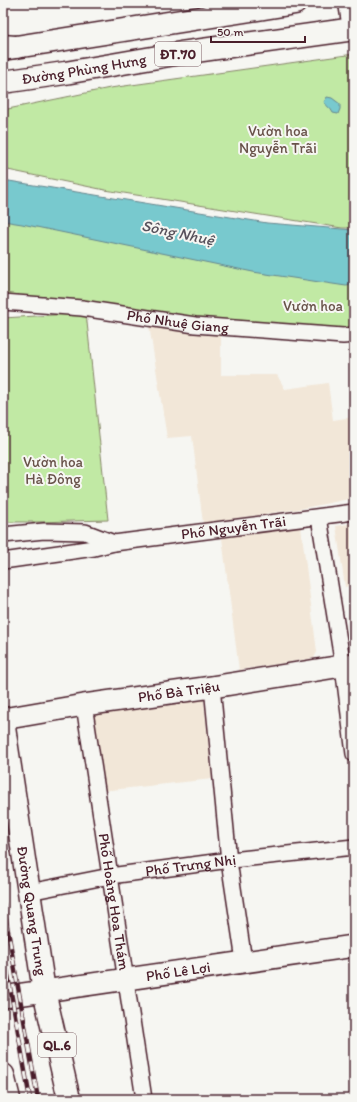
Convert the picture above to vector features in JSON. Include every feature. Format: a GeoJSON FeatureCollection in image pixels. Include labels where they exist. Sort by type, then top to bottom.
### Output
{"type":"FeatureCollection","features":[{"type":"Feature","properties":{"kind":"main road","name":"ĐT.70"},"geometry":{"type":"LineString","coordinates":[[7,47],[296,3]]}},
{"type":"Feature","properties":{"kind":"main road"},"geometry":{"type":"LineString","coordinates":[[350,3],[354,29]]}},
{"type":"Feature","properties":{"kind":"main road","name":"Đường Phùng Hưng"},"geometry":{"type":"LineString","coordinates":[[3,82],[181,53],[354,29]]}},
{"type":"Feature","properties":{"kind":"main road","name":"Đường Quang Trung"},"geometry":{"type":"LineString","coordinates":[[3,720],[44,991],[69,1099]]}},
{"type":"Feature","properties":{"kind":"main road"},"geometry":{"type":"LineString","coordinates":[[3,1075],[8,1099]]}},
{"type":"Feature","properties":{"kind":"street","name":"Phố Nhuệ Giang"},"geometry":{"type":"LineString","coordinates":[[3,302],[82,308],[195,325],[343,336],[354,335]]}},
{"type":"Feature","properties":{"kind":"street","name":"Phố Nguyễn Trãi"},"geometry":{"type":"LineString","coordinates":[[3,561],[94,548],[114,543],[354,512]]}},
{"type":"Feature","properties":{"kind":"street"},"geometry":{"type":"LineString","coordinates":[[319,517],[348,665],[354,754]]}},
{"type":"Feature","properties":{"kind":"street","name":"Phố Nguyễn Trãi"},"geometry":{"type":"LineString","coordinates":[[3,535],[44,531],[86,532],[114,543]]}},
{"type":"Feature","properties":{"kind":"street","name":"Phố Bà Triệu"},"geometry":{"type":"LineString","coordinates":[[3,720],[84,705],[212,687],[348,665]]}},
{"type":"Feature","properties":{"kind":"street"},"geometry":{"type":"LineString","coordinates":[[212,687],[229,861],[244,962]]}},
{"type":"Feature","properties":{"kind":"street","name":"Phố Hoàng Hoa Thám"},"geometry":{"type":"LineString","coordinates":[[84,705],[144,1099]]}},
{"type":"Feature","properties":{"kind":"street","name":"Phố Trưng Nhị"},"geometry":{"type":"LineString","coordinates":[[29,892],[110,876],[354,847]]}},
{"type":"Feature","properties":{"kind":"street","name":"Phố Lê Lợi"},"geometry":{"type":"LineString","coordinates":[[3,997],[354,946]]}},
{"type":"Feature","properties":{"kind":"shaded area"},"geometry":{"type":"Polygon","coordinates":[[[149,325],[221,330],[221,375],[277,375],[285,389],[328,383],[333,420],[354,417],[354,498],[299,509],[203,523],[192,436],[167,438],[149,325]]]}},
{"type":"Feature","properties":{"kind":"shaded area"},"geometry":{"type":"Polygon","coordinates":[[[354,523],[354,585],[345,587],[336,526],[354,523]]]}},
{"type":"Feature","properties":{"kind":"shaded area"},"geometry":{"type":"Polygon","coordinates":[[[301,527],[317,652],[314,658],[239,670],[222,538],[301,527]]]}},
{"type":"Feature","properties":{"kind":"shaded area"},"geometry":{"type":"Polygon","coordinates":[[[203,693],[212,779],[102,791],[91,711],[203,693]]]}},
{"type":"Feature","properties":{"kind":"green space","name":"Vườn hoa Nguyễn Trãi"},"geometry":{"type":"Polygon","coordinates":[[[354,54],[354,228],[342,228],[105,190],[3,169],[3,110],[110,88],[354,54]]]}},
{"type":"Feature","properties":{"kind":"green space","name":"Vườn hoa"},"geometry":{"type":"Polygon","coordinates":[[[3,218],[354,284],[354,333],[196,323],[3,294],[3,218]]]}},
{"type":"Feature","properties":{"kind":"green space","name":"Vườn hoa Hà Đông"},"geometry":{"type":"Polygon","coordinates":[[[86,313],[108,520],[3,522],[3,318],[86,313]]]}},
{"type":"Feature","properties":{"kind":"water"},"geometry":{"type":"Polygon","coordinates":[[[327,97],[332,98],[340,104],[338,114],[333,113],[324,102],[327,97]]]}},
{"type":"Feature","properties":{"kind":"water","name":"Sông Nhuệ"},"geometry":{"type":"Polygon","coordinates":[[[3,180],[267,223],[354,230],[354,285],[346,286],[253,272],[3,221],[3,180]]]}},
{"type":"Feature","properties":{"kind":"railway"},"geometry":{"type":"LineString","coordinates":[[3,903],[38,1099]]}},
{"type":"Feature","properties":{"kind":"railway"},"geometry":{"type":"LineString","coordinates":[[3,948],[30,1099]]}}]}
